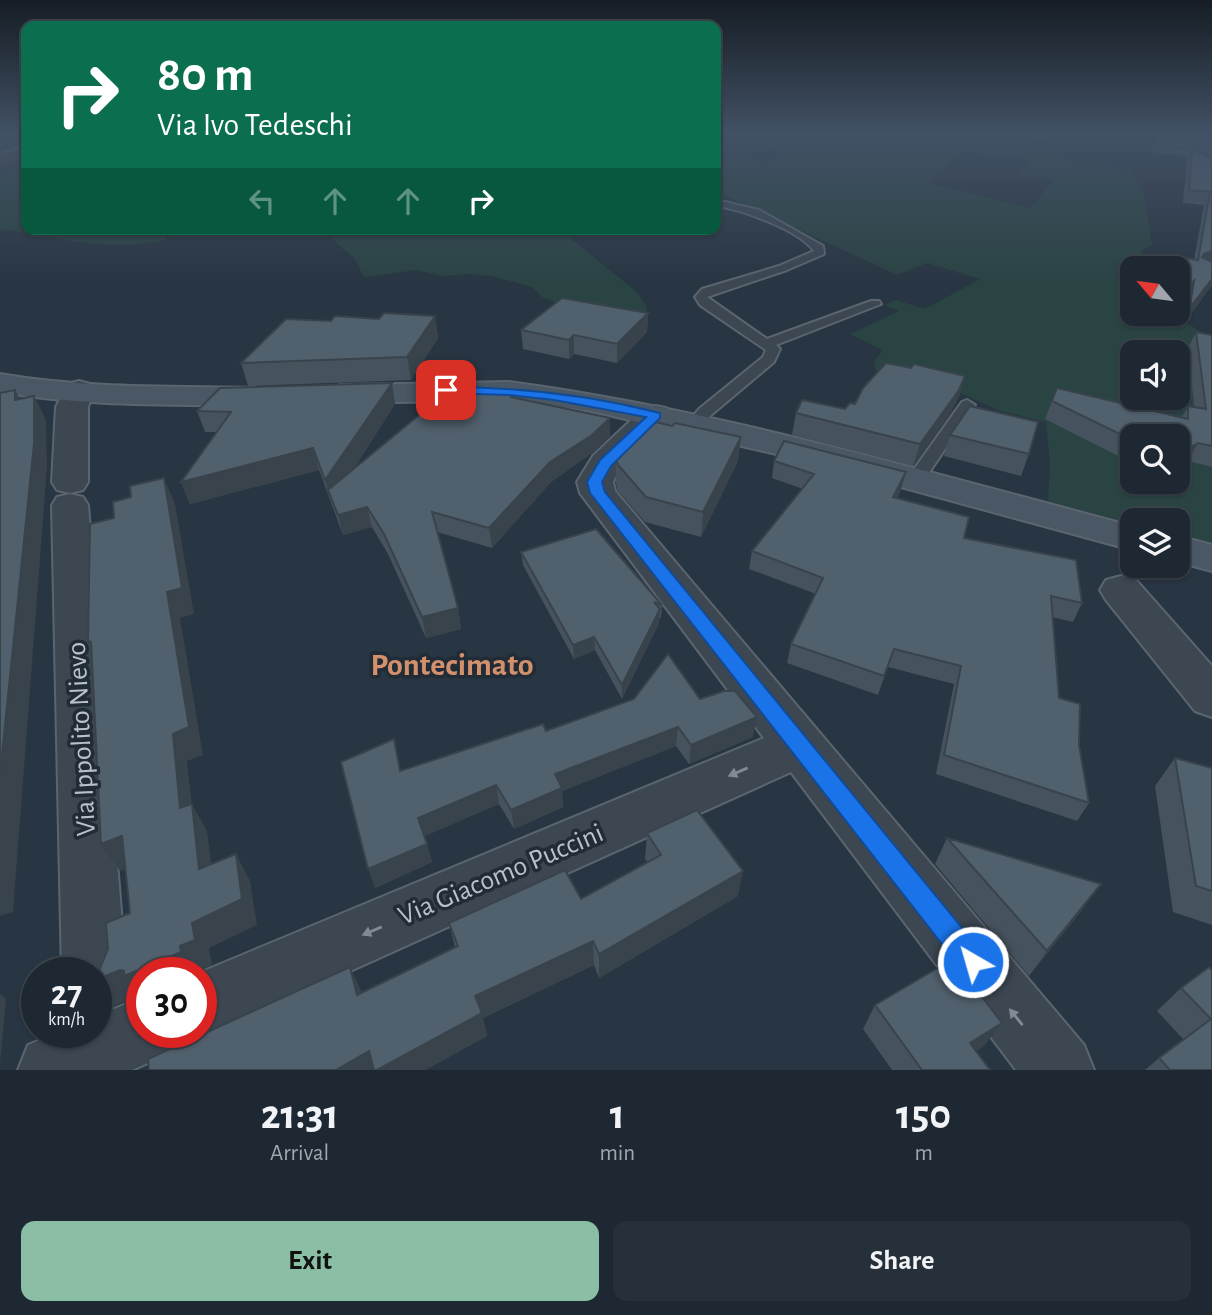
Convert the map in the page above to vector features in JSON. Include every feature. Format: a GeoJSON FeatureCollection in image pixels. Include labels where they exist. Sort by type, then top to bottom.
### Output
{"type":"FeatureCollection","features":[{"type":"Feature","properties":{"kind":"main road"},"geometry":{"type":"LineString","coordinates":[[0,383],[79,390],[250,398],[509,391],[554,396],[675,420],[916,479],[1120,535]]}},
{"type":"Feature","properties":{"kind":"main road"},"geometry":{"type":"LineString","coordinates":[[1190,552],[1212,558]]}},
{"type":"Feature","properties":{"kind":"street","name":"Via Ippolito Nievo"},"geometry":{"type":"LineString","coordinates":[[79,390],[72,408],[70,494],[93,957]]}},
{"type":"Feature","properties":{"kind":"street"},"geometry":{"type":"LineString","coordinates":[[675,420],[605,463],[595,482],[598,493],[1059,1070]]}},
{"type":"Feature","properties":{"kind":"street"},"geometry":{"type":"LineString","coordinates":[[1121,590],[1212,698]]}},
{"type":"Feature","properties":{"kind":"street","name":"Via Giacomo Puccini"},"geometry":{"type":"LineString","coordinates":[[217,998],[800,745]]}},
{"type":"Feature","properties":{"kind":"lane"},"geometry":{"type":"LineString","coordinates":[[675,420],[705,412],[769,359],[773,349],[704,302],[701,297],[706,292],[813,257],[820,252],[818,246],[737,206],[721,204]]}},
{"type":"Feature","properties":{"kind":"lane"},"geometry":{"type":"LineString","coordinates":[[766,344],[875,304]]}},
{"type":"Feature","properties":{"kind":"lane"},"geometry":{"type":"LineString","coordinates":[[916,479],[967,405]]}},
{"type":"Feature","properties":{"kind":"green space"},"geometry":{"type":"Polygon","coordinates":[[[0,184],[21,184],[21,233],[0,229],[0,184]]]}},
{"type":"Feature","properties":{"kind":"green space"},"geometry":{"type":"Polygon","coordinates":[[[721,184],[932,184],[1031,208],[1051,184],[1138,184],[1144,194],[1152,245],[1143,249],[1141,256],[1120,256],[1120,326],[1190,326],[1212,338],[1212,349],[1190,345],[1190,340],[1120,340],[1120,410],[1190,410],[1190,376],[1212,381],[1212,544],[1190,538],[1190,508],[1120,508],[1120,521],[1048,502],[1050,464],[1046,422],[1000,411],[962,394],[880,375],[874,367],[875,360],[883,350],[850,334],[899,311],[885,305],[896,300],[925,309],[980,279],[927,263],[897,275],[721,193],[721,184]]]}},
{"type":"Feature","properties":{"kind":"green space"},"geometry":{"type":"Polygon","coordinates":[[[34,235],[160,235],[168,239],[126,245],[34,235]]]}},
{"type":"Feature","properties":{"kind":"green space"},"geometry":{"type":"Polygon","coordinates":[[[338,235],[566,235],[637,292],[647,311],[638,316],[558,304],[542,297],[532,287],[491,276],[443,276],[416,270],[364,277],[354,258],[331,238],[338,235]]]}},
{"type":"Feature","properties":{"kind":"building"},"geometry":{"type":"Polygon","coordinates":[[[1189,184],[1212,184],[1212,251],[1202,257],[1212,261],[1212,279],[1190,308],[1194,281],[1190,285],[1190,259],[1198,260],[1210,192],[1189,190],[1189,184]]]}},
{"type":"Feature","properties":{"kind":"building"},"geometry":{"type":"Polygon","coordinates":[[[562,298],[648,313],[617,344],[574,335],[569,340],[521,330],[562,298]]]}},
{"type":"Feature","properties":{"kind":"building"},"geometry":{"type":"Polygon","coordinates":[[[384,313],[435,316],[407,357],[241,363],[286,319],[331,321],[335,316],[379,319],[384,313]]]}},
{"type":"Feature","properties":{"kind":"building"},"geometry":{"type":"Polygon","coordinates":[[[1196,332],[1212,335],[1212,446],[1198,443],[1190,447],[1190,424],[1120,424],[1120,434],[1052,401],[1057,388],[1120,403],[1120,410],[1150,410],[1188,419],[1190,406],[1206,409],[1196,332]]]}},
{"type":"Feature","properties":{"kind":"building"},"geometry":{"type":"Polygon","coordinates":[[[886,363],[911,368],[914,364],[965,376],[959,390],[920,444],[796,413],[802,400],[845,409],[850,403],[855,404],[863,388],[886,363]]]}},
{"type":"Feature","properties":{"kind":"building"},"geometry":{"type":"Polygon","coordinates":[[[392,383],[325,480],[313,448],[181,482],[231,412],[197,411],[220,388],[392,383]]]}},
{"type":"Feature","properties":{"kind":"building"},"geometry":{"type":"Polygon","coordinates":[[[452,388],[515,391],[511,397],[610,418],[592,435],[550,462],[489,528],[432,512],[458,608],[422,617],[384,534],[367,507],[338,515],[328,490],[452,388]]]}},
{"type":"Feature","properties":{"kind":"building"},"geometry":{"type":"Polygon","coordinates":[[[15,390],[15,400],[34,396],[34,443],[0,774],[0,393],[15,390]]]}},
{"type":"Feature","properties":{"kind":"building"},"geometry":{"type":"Polygon","coordinates":[[[970,406],[1038,422],[1029,454],[950,435],[970,406]]]}},
{"type":"Feature","properties":{"kind":"building"},"geometry":{"type":"Polygon","coordinates":[[[647,420],[741,437],[703,512],[646,497],[618,465],[616,458],[623,445],[647,420]]]}},
{"type":"Feature","properties":{"kind":"building"},"geometry":{"type":"Polygon","coordinates":[[[784,441],[906,472],[893,497],[969,517],[964,538],[1076,560],[1082,603],[1051,596],[1059,698],[1080,704],[1079,745],[1089,803],[944,755],[961,666],[894,649],[884,676],[791,644],[823,578],[752,551],[814,474],[774,461],[784,441]]]}},
{"type":"Feature","properties":{"kind":"building"},"geometry":{"type":"Polygon","coordinates":[[[164,478],[182,588],[167,592],[189,727],[173,734],[180,808],[192,804],[199,869],[236,854],[242,899],[192,923],[195,940],[180,946],[181,952],[169,957],[126,957],[124,976],[124,971],[120,970],[112,973],[112,957],[105,957],[108,949],[106,923],[130,913],[122,836],[101,844],[91,642],[88,641],[90,524],[114,518],[113,502],[131,497],[130,486],[164,478]]]}},
{"type":"Feature","properties":{"kind":"building"},"geometry":{"type":"Polygon","coordinates":[[[596,529],[662,605],[654,602],[660,609],[622,685],[594,637],[573,645],[521,552],[596,529]]]}},
{"type":"Feature","properties":{"kind":"building"},"geometry":{"type":"Polygon","coordinates":[[[668,654],[700,699],[724,691],[735,691],[757,717],[691,745],[678,727],[555,774],[562,788],[511,810],[496,785],[418,818],[427,844],[368,869],[341,762],[394,739],[400,771],[543,724],[546,731],[634,699],[668,654]]]}},
{"type":"Feature","properties":{"kind":"building"},"geometry":{"type":"Polygon","coordinates":[[[1175,758],[1212,768],[1212,891],[1196,886],[1175,758]]]}},
{"type":"Feature","properties":{"kind":"building"},"geometry":{"type":"Polygon","coordinates":[[[697,810],[743,871],[599,954],[593,941],[475,996],[482,1013],[377,1070],[374,1070],[369,1051],[336,1070],[149,1070],[148,1059],[172,1048],[217,1048],[217,1028],[350,967],[357,995],[458,946],[449,923],[565,870],[581,899],[661,855],[647,833],[697,810]]]}},
{"type":"Feature","properties":{"kind":"building"},"geometry":{"type":"Polygon","coordinates":[[[947,838],[1101,884],[1047,951],[947,838]]]}},
{"type":"Feature","properties":{"kind":"building"},"geometry":{"type":"Polygon","coordinates":[[[953,959],[1002,1023],[970,1043],[990,1070],[922,1070],[875,1005],[953,959]]]}},
{"type":"Feature","properties":{"kind":"building"},"geometry":{"type":"Polygon","coordinates":[[[1209,967],[1212,970],[1212,1070],[1170,1070],[1159,1058],[1211,1019],[1181,988],[1209,967]]]}},
{"type":"Feature","properties":{"kind":"district","name":"Pontecimato"},"geometry":{"type":"Point","coordinates":[452,665]}},
{"type":"Feature","properties":{"kind":"route"},"geometry":{"type":"LineString","coordinates":[[446,390],[509,391],[554,396],[655,415],[605,463],[595,482],[598,493],[973,962]]}}]}
